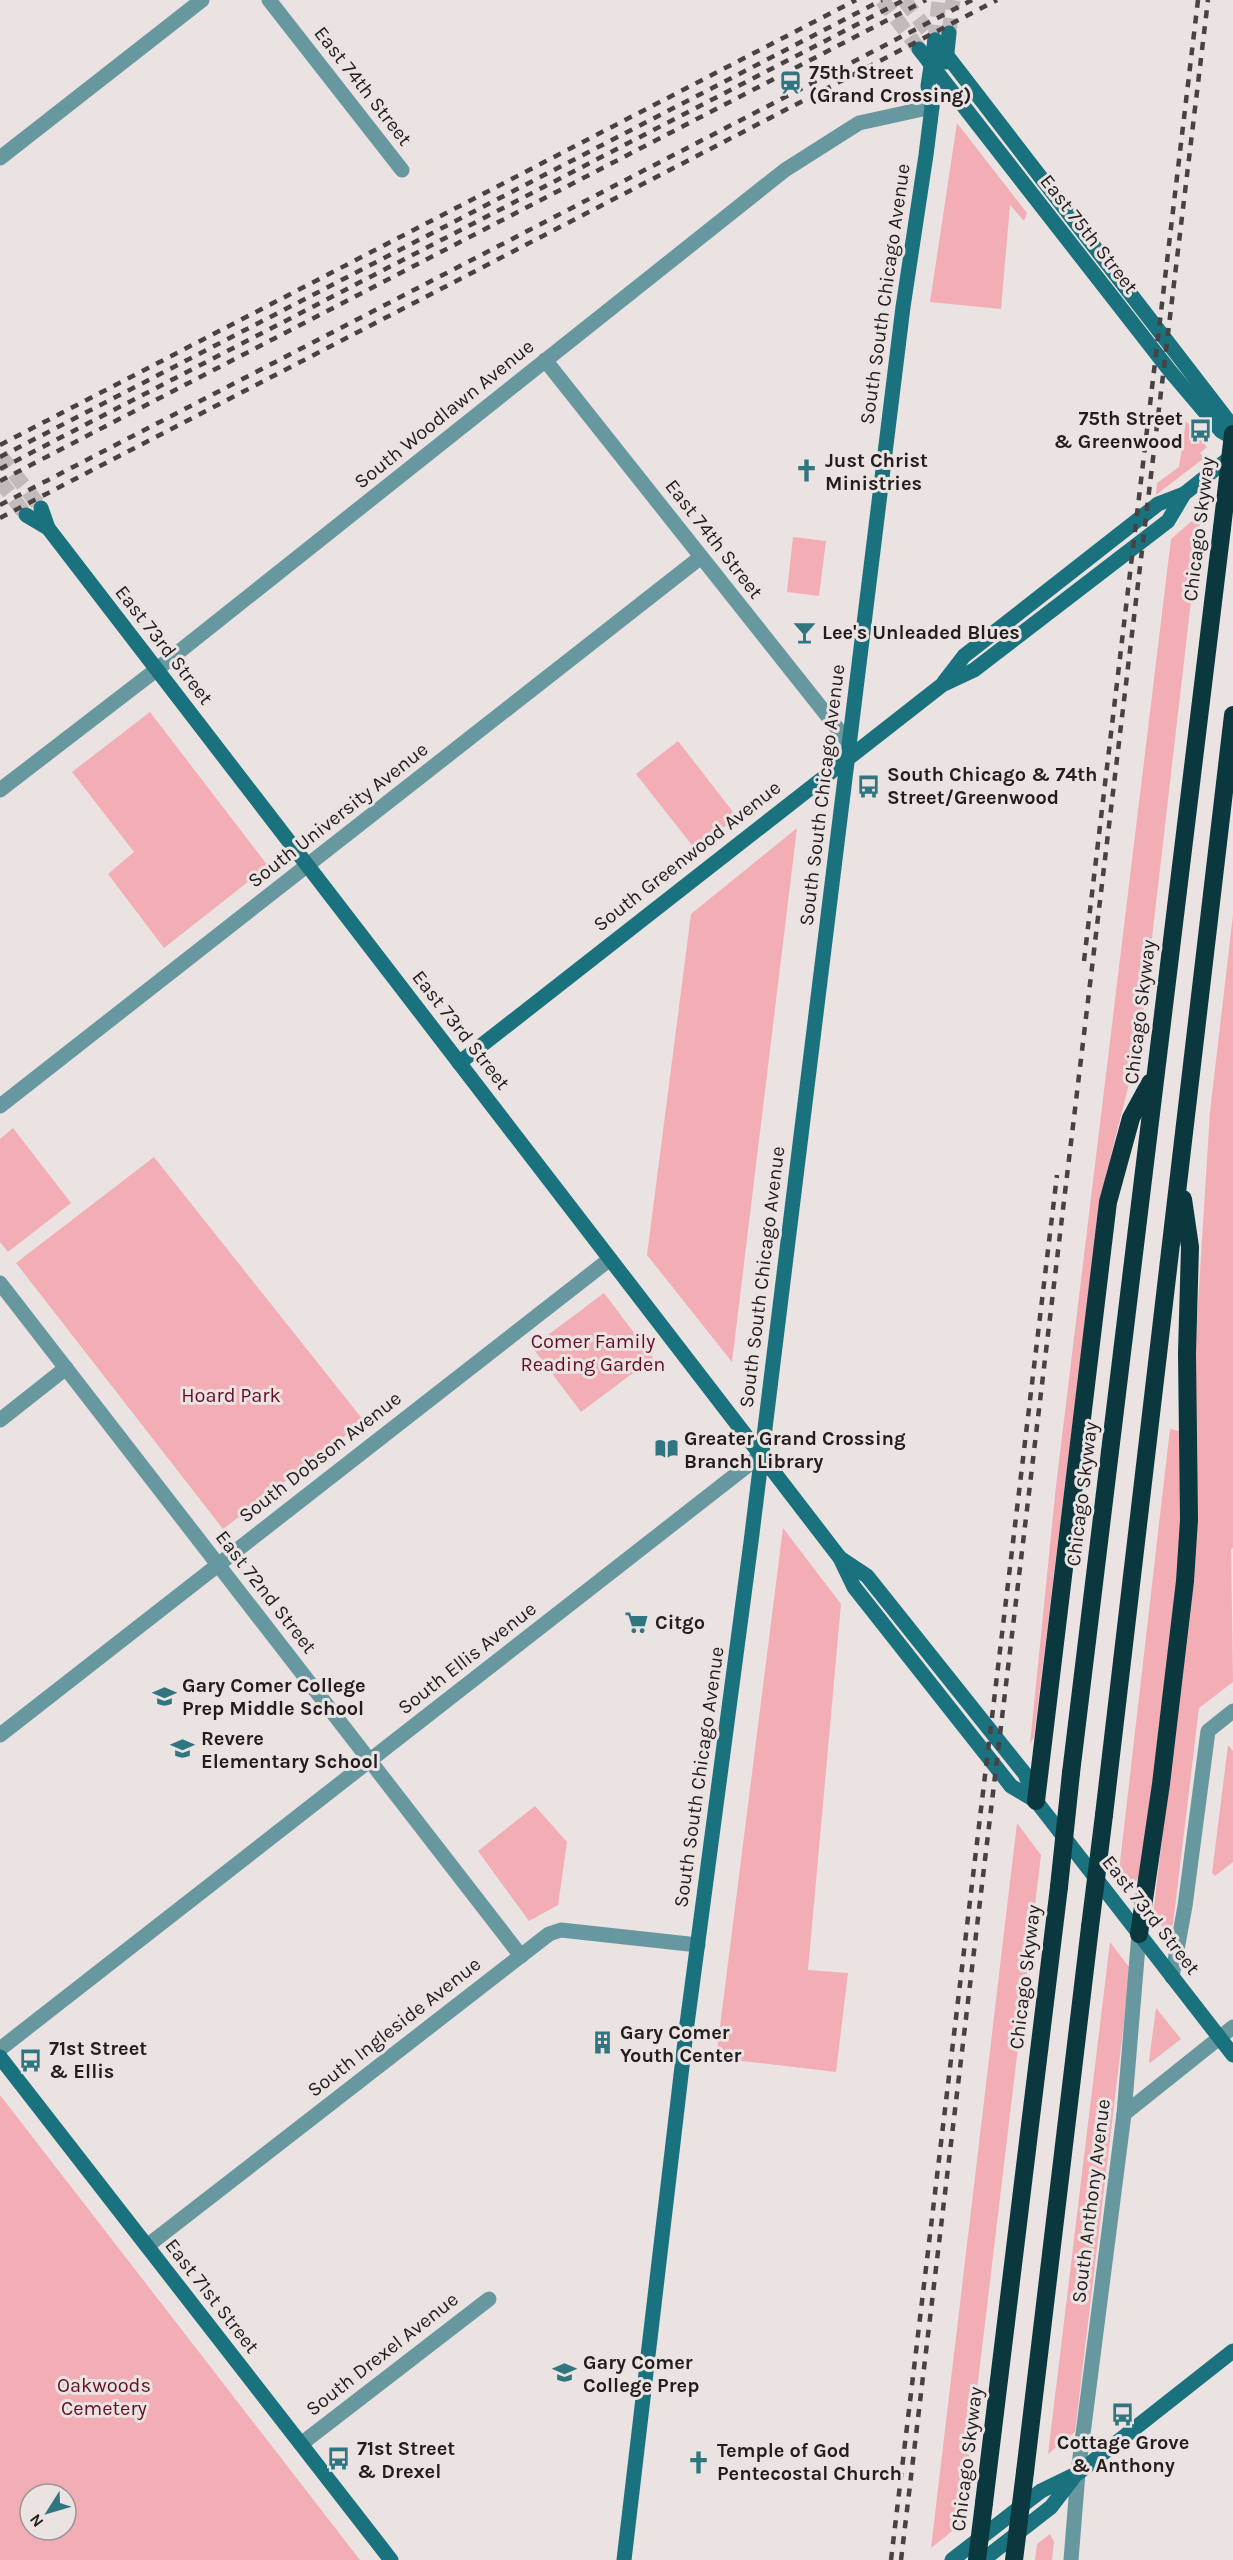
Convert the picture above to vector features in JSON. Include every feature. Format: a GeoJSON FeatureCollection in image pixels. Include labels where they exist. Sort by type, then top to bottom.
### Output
{"type":"FeatureCollection","features":[{"type":"Feature","properties":{"kind":"highway","name":"Chicago Skyway"},"geometry":{"type":"LineString","coordinates":[[977,2560],[1233,436]]}},
{"type":"Feature","properties":{"kind":"highway"},"geometry":{"type":"LineString","coordinates":[[1014,2560],[1233,715]]}},
{"type":"Feature","properties":{"kind":"highway"},"geometry":{"type":"LineString","coordinates":[[1036,1801],[1108,1202],[1131,1118],[1155,1074]]}},
{"type":"Feature","properties":{"kind":"highway"},"geometry":{"type":"LineString","coordinates":[[1139,1934],[1161,1784],[1185,1581],[1188,1520],[1186,1353],[1190,1247],[1180,1176]]}},
{"type":"Feature","properties":{"kind":"street"},"geometry":{"type":"LineString","coordinates":[[0,158],[202,0]]}},
{"type":"Feature","properties":{"kind":"street","name":"East 74th Street"},"geometry":{"type":"LineString","coordinates":[[269,0],[402,170]]}},
{"type":"Feature","properties":{"kind":"street","name":"South South Chicago Avenue"},"geometry":{"type":"LineString","coordinates":[[932,106],[942,88],[949,33]]}},
{"type":"Feature","properties":{"kind":"street","name":"South South Chicago Avenue"},"geometry":{"type":"LineString","coordinates":[[624,2560],[698,1945],[903,307],[932,106],[928,86],[934,40]]}},
{"type":"Feature","properties":{"kind":"street","name":"East 75th Street"},"geometry":{"type":"LineString","coordinates":[[934,40],[1233,427]]}},
{"type":"Feature","properties":{"kind":"street","name":"East 75th Street"},"geometry":{"type":"LineString","coordinates":[[919,49],[1170,371],[1221,431],[1233,436]]}},
{"type":"Feature","properties":{"kind":"street","name":"South Woodlawn Avenue"},"geometry":{"type":"LineString","coordinates":[[0,790],[156,670],[785,170],[859,123],[932,106]]}},
{"type":"Feature","properties":{"kind":"street","name":"East 74th Street"},"geometry":{"type":"LineString","coordinates":[[545,360],[701,556],[848,750]]}},
{"type":"Feature","properties":{"kind":"street","name":"South Greenwood Avenue"},"geometry":{"type":"LineString","coordinates":[[459,1063],[848,750],[942,685],[964,656],[1158,504],[1184,494],[1233,455]]}},
{"type":"Feature","properties":{"kind":"street","name":"East 73rd Street"},"geometry":{"type":"LineString","coordinates":[[41,508],[48,528],[840,1558],[854,1587],[1011,1786],[1036,1801],[1233,2055]]}},
{"type":"Feature","properties":{"kind":"street","name":"East 73rd Street"},"geometry":{"type":"LineString","coordinates":[[26,515],[48,528]]}},
{"type":"Feature","properties":{"kind":"street","name":"South University Avenue"},"geometry":{"type":"LineString","coordinates":[[0,1106],[701,556]]}},
{"type":"Feature","properties":{"kind":"street","name":"South Dobson Avenue"},"geometry":{"type":"LineString","coordinates":[[0,1735],[217,1563],[610,1258]]}},
{"type":"Feature","properties":{"kind":"street","name":"East 72nd Street"},"geometry":{"type":"LineString","coordinates":[[0,1283],[521,1956]]}},
{"type":"Feature","properties":{"kind":"street"},"geometry":{"type":"LineString","coordinates":[[0,1420],[66,1368]]}},
{"type":"Feature","properties":{"kind":"street","name":"South Ellis Avenue"},"geometry":{"type":"LineString","coordinates":[[0,2049],[761,1455]]}},
{"type":"Feature","properties":{"kind":"street"},"geometry":{"type":"LineString","coordinates":[[1172,1977],[1185,1906],[1208,1731],[1233,1711]]}},
{"type":"Feature","properties":{"kind":"street","name":"South Ingleside Avenue"},"geometry":{"type":"LineString","coordinates":[[147,2246],[549,1934],[561,1930],[698,1945]]}},
{"type":"Feature","properties":{"kind":"street","name":"South Anthony Avenue"},"geometry":{"type":"LineString","coordinates":[[1078,2473],[1124,2114],[1139,1934]]}},
{"type":"Feature","properties":{"kind":"street"},"geometry":{"type":"LineString","coordinates":[[1124,2114],[1233,2027]]}},
{"type":"Feature","properties":{"kind":"street","name":"East 71st Street"},"geometry":{"type":"LineString","coordinates":[[0,2057],[391,2560]]}},
{"type":"Feature","properties":{"kind":"street","name":"South Drexel Avenue"},"geometry":{"type":"LineString","coordinates":[[301,2444],[489,2299]]}},
{"type":"Feature","properties":{"kind":"street"},"geometry":{"type":"LineString","coordinates":[[952,2560],[1041,2491],[1078,2473],[1233,2351]]}},
{"type":"Feature","properties":{"kind":"street"},"geometry":{"type":"LineString","coordinates":[[983,2560],[1051,2507],[1078,2473]]}},
{"type":"Feature","properties":{"kind":"street"},"geometry":{"type":"LineString","coordinates":[[1071,2560],[1078,2473]]}},
{"type":"Feature","properties":{"kind":"green space"},"geometry":{"type":"Polygon","coordinates":[[[957,123],[1027,213],[1024,221],[1010,205],[1001,309],[930,302],[957,123]]]}},
{"type":"Feature","properties":{"kind":"green space"},"geometry":{"type":"Polygon","coordinates":[[[1186,421],[1207,447],[1200,453],[1204,458],[1156,495],[1157,483],[1179,467],[1186,421]]]}},
{"type":"Feature","properties":{"kind":"green space"},"geometry":{"type":"Polygon","coordinates":[[[1192,521],[1200,523],[1143,1016],[1134,1064],[1100,1199],[1034,1737],[1030,1744],[1056,1486],[1171,539],[1192,521]]]}},
{"type":"Feature","properties":{"kind":"green space"},"geometry":{"type":"Polygon","coordinates":[[[793,537],[826,541],[819,596],[787,592],[793,537]]]}},
{"type":"Feature","properties":{"kind":"green space"},"geometry":{"type":"Polygon","coordinates":[[[150,712],[268,866],[164,948],[108,874],[134,852],[72,772],[150,712]]]}},
{"type":"Feature","properties":{"kind":"green space"},"geometry":{"type":"Polygon","coordinates":[[[678,741],[737,817],[695,849],[636,774],[678,741]]]}},
{"type":"Feature","properties":{"kind":"green space"},"geometry":{"type":"Polygon","coordinates":[[[797,828],[732,1362],[647,1255],[691,914],[797,828]]]}},
{"type":"Feature","properties":{"kind":"green space"},"geometry":{"type":"Polygon","coordinates":[[[1233,915],[1233,1548],[1231,1549],[1233,1682],[1199,1708],[1173,1924],[1166,1932],[1153,1914],[1193,1585],[1196,1336],[1210,1112],[1233,915]]]}},
{"type":"Feature","properties":{"kind":"green space"},"geometry":{"type":"Polygon","coordinates":[[[13,1128],[71,1203],[8,1252],[0,1242],[0,1139],[13,1128]]]}},
{"type":"Feature","properties":{"kind":"green space","name":"Hoard Park"},"geometry":{"type":"Polygon","coordinates":[[[154,1157],[364,1421],[223,1529],[16,1263],[154,1157]]]}},
{"type":"Feature","properties":{"kind":"green space","name":"Comer Family Reading Garden"},"geometry":{"type":"Polygon","coordinates":[[[604,1293],[653,1358],[581,1412],[532,1347],[604,1293]]]}},
{"type":"Feature","properties":{"kind":"green space"},"geometry":{"type":"Polygon","coordinates":[[[1170,1429],[1180,1431],[1181,1547],[1141,1874],[1136,1881],[1130,1884],[1119,1871],[1170,1429]]]}},
{"type":"Feature","properties":{"kind":"green space"},"geometry":{"type":"Polygon","coordinates":[[[783,1528],[841,1604],[808,1970],[848,1973],[836,2072],[716,2058],[783,1528]]]}},
{"type":"Feature","properties":{"kind":"green space"},"geometry":{"type":"Polygon","coordinates":[[[1228,1745],[1233,1751],[1233,1862],[1215,1876],[1212,1873],[1228,1745]]]}},
{"type":"Feature","properties":{"kind":"green space"},"geometry":{"type":"Polygon","coordinates":[[[535,1806],[567,1842],[558,1905],[529,1921],[478,1851],[535,1806]]]}},
{"type":"Feature","properties":{"kind":"green space"},"geometry":{"type":"Polygon","coordinates":[[[1017,1823],[1041,1855],[961,2524],[931,2548],[1017,1823]]]}},
{"type":"Feature","properties":{"kind":"green space"},"geometry":{"type":"Polygon","coordinates":[[[1110,1942],[1129,1967],[1130,1972],[1075,2432],[1048,2454],[1110,1942]]]}},
{"type":"Feature","properties":{"kind":"green space"},"geometry":{"type":"Polygon","coordinates":[[[1156,2008],[1181,2039],[1150,2063],[1149,2061],[1156,2008]]]}},
{"type":"Feature","properties":{"kind":"green space","name":"Oakwoods Cemetery"},"geometry":{"type":"Polygon","coordinates":[[[0,2095],[360,2560],[0,2560],[0,2095]]]}},
{"type":"Feature","properties":{"kind":"green space"},"geometry":{"type":"Polygon","coordinates":[[[1050,2534],[1054,2542],[1052,2560],[1035,2560],[1037,2544],[1050,2534]]]}},
{"type":"Feature","properties":{"kind":"tunnel"},"geometry":{"type":"LineString","coordinates":[[882,0],[919,49]]}},
{"type":"Feature","properties":{"kind":"tunnel"},"geometry":{"type":"LineString","coordinates":[[904,0],[935,40]]}},
{"type":"Feature","properties":{"kind":"tunnel"},"geometry":{"type":"LineString","coordinates":[[935,40],[939,0]]}},
{"type":"Feature","properties":{"kind":"tunnel"},"geometry":{"type":"LineString","coordinates":[[949,33],[953,0]]}},
{"type":"Feature","properties":{"kind":"tunnel"},"geometry":{"type":"LineString","coordinates":[[0,455],[41,508]]}},
{"type":"Feature","properties":{"kind":"tunnel"},"geometry":{"type":"LineString","coordinates":[[0,481],[26,515]]}},
{"type":"Feature","properties":{"kind":"railway"},"geometry":{"type":"LineString","coordinates":[[0,445],[856,0]]}},
{"type":"Feature","properties":{"kind":"railway"},"geometry":{"type":"LineString","coordinates":[[0,457],[882,0]]}},
{"type":"Feature","properties":{"kind":"railway"},"geometry":{"type":"LineString","coordinates":[[0,469],[904,0]]}},
{"type":"Feature","properties":{"kind":"railway"},"geometry":{"type":"LineString","coordinates":[[0,481],[926,0]]}},
{"type":"Feature","properties":{"kind":"railway"},"geometry":{"type":"LineString","coordinates":[[0,505],[972,0]]}},
{"type":"Feature","properties":{"kind":"railway"},"geometry":{"type":"LineString","coordinates":[[0,518],[997,0]]}},
{"type":"Feature","properties":{"kind":"railway"},"geometry":{"type":"LineString","coordinates":[[1084,961],[1198,0]]}},
{"type":"Feature","properties":{"kind":"railway"},"geometry":{"type":"LineString","coordinates":[[901,2560],[1208,0]]}},
{"type":"Feature","properties":{"kind":"railway"},"geometry":{"type":"LineString","coordinates":[[891,2560],[1057,1175]]}},
{"type":"Feature","properties":{"kind":"place","name":"75th Street (Grand Crossing)"},"geometry":{"type":"Point","coordinates":[791,83]}},
{"type":"Feature","properties":{"kind":"place","name":"75th Street & Greenwood"},"geometry":{"type":"Point","coordinates":[1201,430]}},
{"type":"Feature","properties":{"kind":"place","name":"Just Christ Ministries"},"geometry":{"type":"Point","coordinates":[807,471]}},
{"type":"Feature","properties":{"kind":"place","name":"Lee's Unleaded Blues"},"geometry":{"type":"Point","coordinates":[804,632]}},
{"type":"Feature","properties":{"kind":"place","name":"South Chicago & 74th Street/Greenwood"},"geometry":{"type":"Point","coordinates":[869,786]}},
{"type":"Feature","properties":{"kind":"place","name":"Greater Grand Crossing Branch Library"},"geometry":{"type":"Point","coordinates":[666,1449]}},
{"type":"Feature","properties":{"kind":"place","name":"Citgo"},"geometry":{"type":"Point","coordinates":[637,1622]}},
{"type":"Feature","properties":{"kind":"place","name":"Gary Comer College Prep Middle School"},"geometry":{"type":"Point","coordinates":[164,1697]}},
{"type":"Feature","properties":{"kind":"place","name":"Revere Elementary School"},"geometry":{"type":"Point","coordinates":[183,1749]}},
{"type":"Feature","properties":{"kind":"place","name":"Gary Comer Youth Center"},"geometry":{"type":"Point","coordinates":[602,2043]}},
{"type":"Feature","properties":{"kind":"place","name":"71st Street & Ellis"},"geometry":{"type":"Point","coordinates":[31,2060]}},
{"type":"Feature","properties":{"kind":"place","name":"Gary Comer College Prep"},"geometry":{"type":"Point","coordinates":[565,2373]}},
{"type":"Feature","properties":{"kind":"place","name":"Cottage Grove & Anthony"},"geometry":{"type":"Point","coordinates":[1123,2414]}},
{"type":"Feature","properties":{"kind":"place","name":"71st Street & Drexel"},"geometry":{"type":"Point","coordinates":[339,2459]}},
{"type":"Feature","properties":{"kind":"place","name":"Temple of God Pentecostal Church"},"geometry":{"type":"Point","coordinates":[699,2462]}}]}
